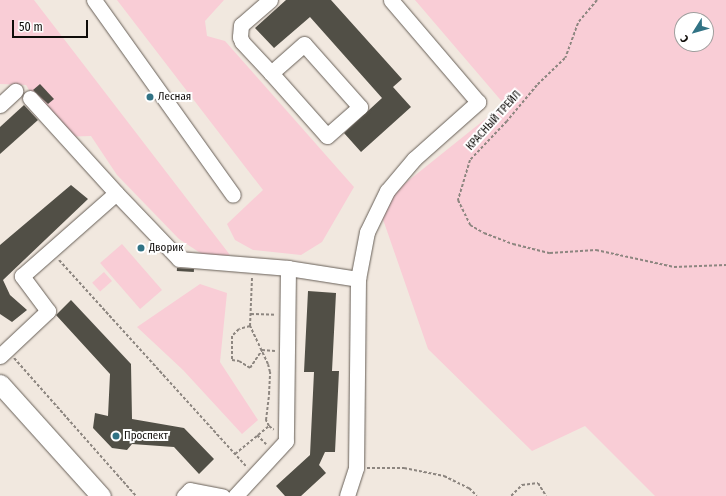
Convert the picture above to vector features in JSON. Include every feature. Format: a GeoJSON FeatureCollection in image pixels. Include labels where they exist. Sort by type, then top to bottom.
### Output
{"type":"FeatureCollection","features":[{"type":"Feature","properties":{"kind":"main road"},"geometry":{"type":"LineString","coordinates":[[0,384],[101,496]]}},
{"type":"Feature","properties":{"kind":"street"},"geometry":{"type":"LineString","coordinates":[[94,0],[233,195]]}},
{"type":"Feature","properties":{"kind":"street"},"geometry":{"type":"LineString","coordinates":[[270,0],[242,25],[240,31],[242,42],[327,136],[360,107],[304,44],[271,74]]}},
{"type":"Feature","properties":{"kind":"street"},"geometry":{"type":"LineString","coordinates":[[347,496],[356,468],[358,280],[367,232],[387,191],[414,159],[478,102],[391,0]]}},
{"type":"Feature","properties":{"kind":"street"},"geometry":{"type":"LineString","coordinates":[[0,105],[15,91]]}},
{"type":"Feature","properties":{"kind":"street"},"geometry":{"type":"LineString","coordinates":[[30,98],[116,193],[179,259],[288,268],[358,280]]}},
{"type":"Feature","properties":{"kind":"street"},"geometry":{"type":"LineString","coordinates":[[3,353],[48,311],[22,276],[116,193]]}},
{"type":"Feature","properties":{"kind":"street"},"geometry":{"type":"LineString","coordinates":[[235,496],[286,440],[288,268]]}},
{"type":"Feature","properties":{"kind":"street"},"geometry":{"type":"LineString","coordinates":[[184,496],[190,490],[222,496]]}},
{"type":"Feature","properties":{"kind":"path","name":"КРАСНЫЙ ТРЕЙЛ"},"geometry":{"type":"LineString","coordinates":[[596,0],[578,23],[565,58],[537,85],[507,121],[470,160],[458,200],[470,225],[484,233],[513,244],[550,253],[596,250],[674,267],[726,265]]}},
{"type":"Feature","properties":{"kind":"path"},"geometry":{"type":"LineString","coordinates":[[50,251],[255,475]]}},
{"type":"Feature","properties":{"kind":"path"},"geometry":{"type":"LineString","coordinates":[[235,454],[269,426],[266,420],[270,372],[262,350],[250,326],[252,276]]}},
{"type":"Feature","properties":{"kind":"path"},"geometry":{"type":"LineString","coordinates":[[251,314],[280,315]]}},
{"type":"Feature","properties":{"kind":"path"},"geometry":{"type":"LineString","coordinates":[[250,326],[238,329],[232,336],[232,360],[239,361],[250,368],[262,350]]}},
{"type":"Feature","properties":{"kind":"path"},"geometry":{"type":"LineString","coordinates":[[262,350],[278,352]]}},
{"type":"Feature","properties":{"kind":"path"},"geometry":{"type":"LineString","coordinates":[[3,353],[136,496]]}},
{"type":"Feature","properties":{"kind":"path"},"geometry":{"type":"LineString","coordinates":[[356,468],[404,468],[444,476],[469,488],[477,496]]}},
{"type":"Feature","properties":{"kind":"path"},"geometry":{"type":"LineString","coordinates":[[511,496],[522,485],[538,483],[546,496]]}},
{"type":"Feature","properties":{"kind":"shaded area"},"geometry":{"type":"Polygon","coordinates":[[[0,0],[34,0],[230,255],[208,258],[179,239],[117,175],[91,136],[58,137],[26,85],[0,84],[0,0]]]}},
{"type":"Feature","properties":{"kind":"shaded area"},"geometry":{"type":"Polygon","coordinates":[[[117,0],[224,0],[205,21],[207,36],[225,41],[354,187],[322,242],[301,255],[253,250],[235,240],[227,224],[263,190],[117,0]]]}},
{"type":"Feature","properties":{"kind":"shaded area"},"geometry":{"type":"Polygon","coordinates":[[[415,0],[726,0],[726,496],[655,496],[585,426],[532,451],[428,349],[378,205],[504,104],[415,0]]]}},
{"type":"Feature","properties":{"kind":"shaded area"},"geometry":{"type":"Polygon","coordinates":[[[122,244],[162,290],[140,309],[100,263],[122,244]]]}},
{"type":"Feature","properties":{"kind":"shaded area"},"geometry":{"type":"Polygon","coordinates":[[[104,272],[112,281],[100,292],[92,283],[104,272]]]}},
{"type":"Feature","properties":{"kind":"shaded area"},"geometry":{"type":"Polygon","coordinates":[[[200,284],[227,293],[220,362],[258,420],[242,434],[183,370],[137,327],[200,284]]]}},
{"type":"Feature","properties":{"kind":"building"},"geometry":{"type":"Polygon","coordinates":[[[286,0],[331,0],[402,79],[393,87],[411,107],[361,152],[344,133],[382,98],[310,17],[274,48],[255,28],[286,0]]]}},
{"type":"Feature","properties":{"kind":"building"},"geometry":{"type":"Polygon","coordinates":[[[40,84],[54,99],[48,104],[33,90],[40,84]]]}},
{"type":"Feature","properties":{"kind":"building"},"geometry":{"type":"Polygon","coordinates":[[[24,105],[38,120],[0,154],[0,127],[24,105]]]}},
{"type":"Feature","properties":{"kind":"building"},"geometry":{"type":"Polygon","coordinates":[[[71,185],[88,199],[3,280],[10,295],[27,310],[12,322],[0,314],[0,245],[71,185]]]}},
{"type":"Feature","properties":{"kind":"building"},"geometry":{"type":"Polygon","coordinates":[[[177,268],[194,269],[194,272],[177,271],[177,268]]]}},
{"type":"Feature","properties":{"kind":"building"},"geometry":{"type":"Polygon","coordinates":[[[308,291],[336,293],[332,371],[339,371],[335,452],[325,452],[319,465],[326,473],[301,496],[285,496],[276,486],[310,455],[314,372],[304,372],[308,291]]]}},
{"type":"Feature","properties":{"kind":"building"},"geometry":{"type":"Polygon","coordinates":[[[71,300],[131,364],[132,419],[184,428],[214,459],[199,474],[174,447],[132,444],[127,450],[112,448],[93,428],[95,413],[108,416],[110,374],[56,315],[71,300]]]}},
{"type":"Feature","properties":{"kind":"place","name":"Лесная"},"geometry":{"type":"Point","coordinates":[150,97]}},
{"type":"Feature","properties":{"kind":"place","name":"Дворик"},"geometry":{"type":"Point","coordinates":[141,248]}},
{"type":"Feature","properties":{"kind":"place","name":"Проспект"},"geometry":{"type":"Point","coordinates":[116,436]}}]}
